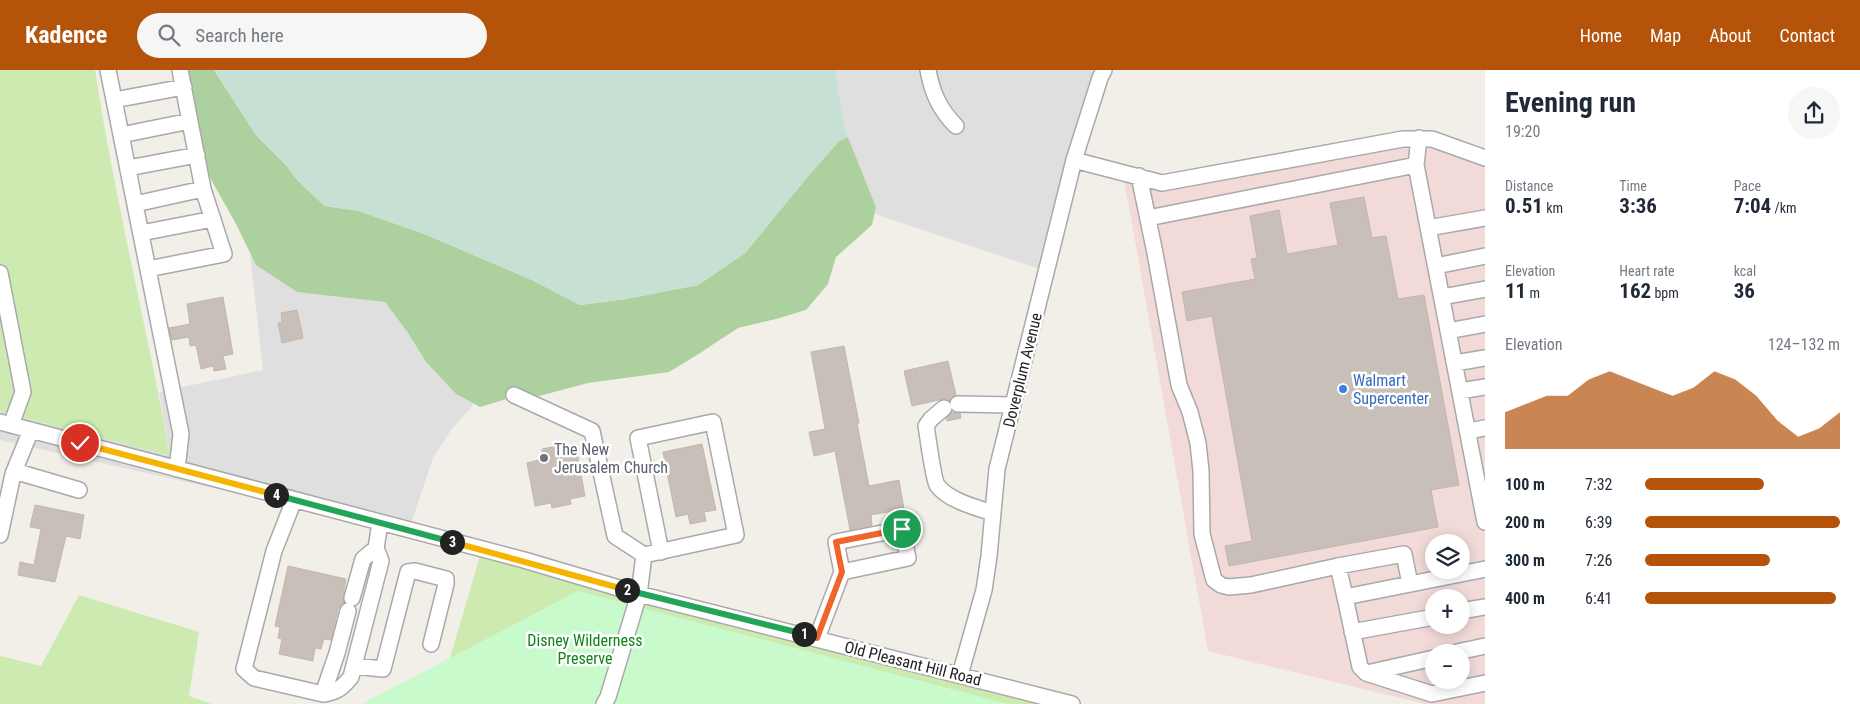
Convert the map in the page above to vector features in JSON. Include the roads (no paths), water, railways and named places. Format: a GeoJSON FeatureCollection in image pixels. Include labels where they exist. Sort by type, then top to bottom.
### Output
{"type":"FeatureCollection","features":[{"type":"Feature","properties":{"kind":"street"},"geometry":{"type":"LineString","coordinates":[[108,70],[181,434],[178,469]]}},
{"type":"Feature","properties":{"kind":"street"},"geometry":{"type":"LineString","coordinates":[[148,268],[224,254],[203,189],[180,70]]}},
{"type":"Feature","properties":{"kind":"street"},"geometry":{"type":"LineString","coordinates":[[928,70],[933,93],[940,107],[956,126]]}},
{"type":"Feature","properties":{"kind":"street","name":"Doverplum Avenue"},"geometry":{"type":"LineString","coordinates":[[960,675],[984,590],[997,469],[1074,160],[1104,70]]}},
{"type":"Feature","properties":{"kind":"street"},"geometry":{"type":"LineString","coordinates":[[114,100],[184,87]]}},
{"type":"Feature","properties":{"kind":"street"},"geometry":{"type":"LineString","coordinates":[[121,135],[190,121]]}},
{"type":"Feature","properties":{"kind":"street"},"geometry":{"type":"LineString","coordinates":[[1074,160],[1162,182],[1403,139],[1419,138],[1447,144],[1485,158]]}},
{"type":"Feature","properties":{"kind":"street"},"geometry":{"type":"LineString","coordinates":[[1419,138],[1416,165],[1468,431],[1480,463],[1485,522]]}},
{"type":"Feature","properties":{"kind":"street"},"geometry":{"type":"LineString","coordinates":[[128,168],[197,155]]}},
{"type":"Feature","properties":{"kind":"street"},"geometry":{"type":"LineString","coordinates":[[1148,218],[1416,165]]}},
{"type":"Feature","properties":{"kind":"street"},"geometry":{"type":"LineString","coordinates":[[1139,176],[1179,385],[1190,412],[1198,443],[1201,471],[1200,506],[1202,534],[1214,580],[1221,585],[1251,585],[1404,554],[1410,584]]}},
{"type":"Feature","properties":{"kind":"street"},"geometry":{"type":"LineString","coordinates":[[135,204],[203,189]]}},
{"type":"Feature","properties":{"kind":"street"},"geometry":{"type":"LineString","coordinates":[[141,233],[213,218]]}},
{"type":"Feature","properties":{"kind":"street"},"geometry":{"type":"LineString","coordinates":[[1428,228],[1485,218]]}},
{"type":"Feature","properties":{"kind":"street"},"geometry":{"type":"LineString","coordinates":[[1436,266],[1485,256]]}},
{"type":"Feature","properties":{"kind":"street"},"geometry":{"type":"LineString","coordinates":[[0,273],[23,392],[6,424]]}},
{"type":"Feature","properties":{"kind":"street"},"geometry":{"type":"LineString","coordinates":[[1442,297],[1485,289]]}},
{"type":"Feature","properties":{"kind":"street"},"geometry":{"type":"LineString","coordinates":[[1448,330],[1485,324]]}},
{"type":"Feature","properties":{"kind":"street"},"geometry":{"type":"LineString","coordinates":[[1455,363],[1485,358]]}},
{"type":"Feature","properties":{"kind":"street"},"geometry":{"type":"LineString","coordinates":[[1460,391],[1485,387]]}},
{"type":"Feature","properties":{"kind":"street"},"geometry":{"type":"LineString","coordinates":[[514,395],[592,432],[615,536],[644,556],[736,535],[713,422],[638,438],[661,552]]}},
{"type":"Feature","properties":{"kind":"street"},"geometry":{"type":"LineString","coordinates":[[993,513],[959,501],[937,484],[926,426],[931,419],[951,406],[1013,405]]}},
{"type":"Feature","properties":{"kind":"street","name":"Old Pleasant Hill Road"},"geometry":{"type":"LineString","coordinates":[[6,424],[524,560],[639,594],[1072,704]]}},
{"type":"Feature","properties":{"kind":"street"},"geometry":{"type":"LineString","coordinates":[[1468,431],[1485,428]]}},
{"type":"Feature","properties":{"kind":"street"},"geometry":{"type":"LineString","coordinates":[[0,535],[14,472],[31,430]]}},
{"type":"Feature","properties":{"kind":"street"},"geometry":{"type":"LineString","coordinates":[[14,472],[79,490]]}},
{"type":"Feature","properties":{"kind":"street"},"geometry":{"type":"LineString","coordinates":[[294,500],[274,550],[244,669],[254,678],[323,694],[335,692],[343,687],[351,677],[381,561],[376,548],[380,522]]}},
{"type":"Feature","properties":{"kind":"street"},"geometry":{"type":"LineString","coordinates":[[817,638],[842,572],[836,542],[902,529],[908,558],[842,572]]}},
{"type":"Feature","properties":{"kind":"street"},"geometry":{"type":"LineString","coordinates":[[323,694],[337,653],[363,559],[376,548]]}},
{"type":"Feature","properties":{"kind":"street"},"geometry":{"type":"LineString","coordinates":[[604,704],[639,594],[644,556]]}},
{"type":"Feature","properties":{"kind":"street"},"geometry":{"type":"LineString","coordinates":[[1338,566],[1360,667],[1366,673],[1432,694],[1485,683]]}},
{"type":"Feature","properties":{"kind":"street"},"geometry":{"type":"LineString","coordinates":[[1345,596],[1485,569]]}},
{"type":"Feature","properties":{"kind":"street"},"geometry":{"type":"LineString","coordinates":[[354,666],[383,669],[408,572],[415,571],[446,579],[431,644]]}},
{"type":"Feature","properties":{"kind":"street"},"geometry":{"type":"LineString","coordinates":[[1470,610],[1485,607]]}},
{"type":"Feature","properties":{"kind":"street"},"geometry":{"type":"LineString","coordinates":[[1352,632],[1425,619]]}},
{"type":"Feature","properties":{"kind":"street"},"geometry":{"type":"LineString","coordinates":[[1470,649],[1485,646]]}},
{"type":"Feature","properties":{"kind":"street"},"geometry":{"type":"LineString","coordinates":[[1366,673],[1425,660]]}},
{"type":"Feature","properties":{"kind":"place","name":"Walmart Supercenter"},"geometry":{"type":"Point","coordinates":[1343,389]}},
{"type":"Feature","properties":{"kind":"place","name":"The New Jerusalem Church"},"geometry":{"type":"Point","coordinates":[544,458]}},
{"type":"Feature","properties":{"kind":"park label","name":"Disney Wilderness Preserve"},"geometry":{"type":"Point","coordinates":[585,649]}}]}
